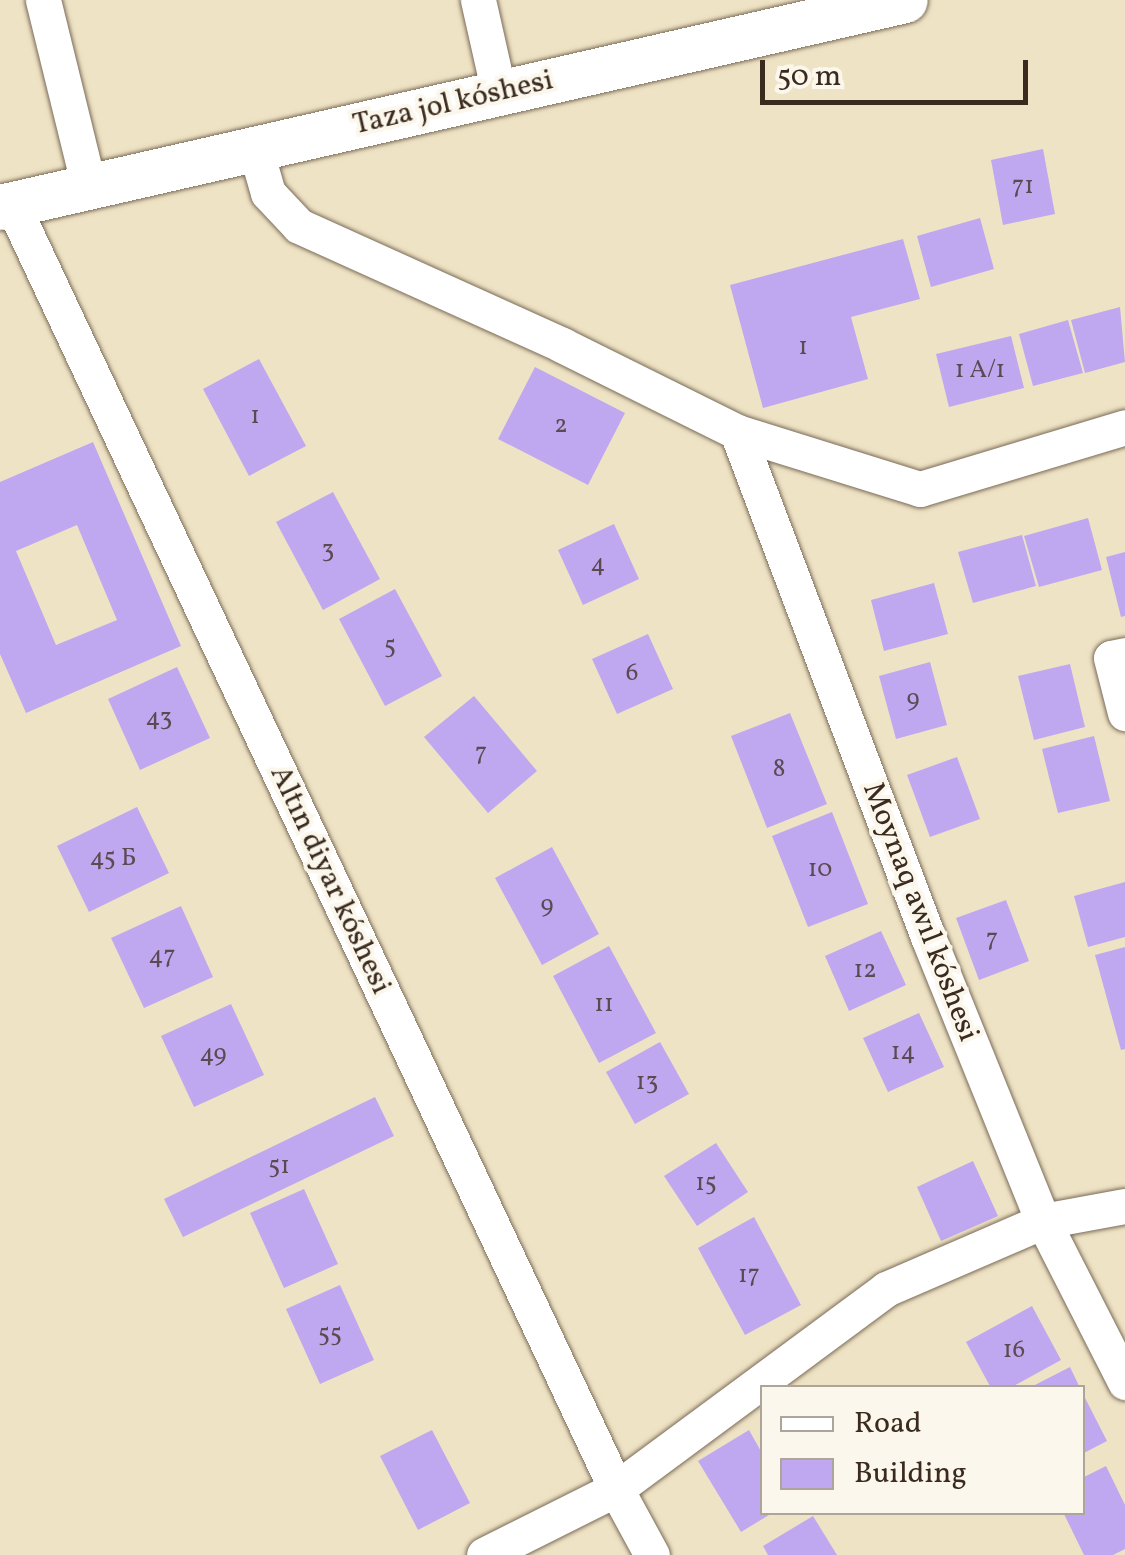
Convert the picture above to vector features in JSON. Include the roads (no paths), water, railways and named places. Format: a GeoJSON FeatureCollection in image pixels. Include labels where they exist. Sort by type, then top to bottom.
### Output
{"type":"FeatureCollection","features":[{"type":"Feature","properties":{"kind":"main road","name":"Taza jol kóshesi"},"geometry":{"type":"LineString","coordinates":[[6,205],[905,0]]}},
{"type":"Feature","properties":{"kind":"street"},"geometry":{"type":"LineString","coordinates":[[44,0],[89,187]]}},
{"type":"Feature","properties":{"kind":"street"},"geometry":{"type":"LineString","coordinates":[[478,0],[500,92]]}},
{"type":"Feature","properties":{"kind":"street"},"geometry":{"type":"LineString","coordinates":[[255,148],[268,193],[311,232],[562,345],[738,432],[920,489],[1125,427]]}},
{"type":"Feature","properties":{"kind":"street","name":"Altın diyar kóshesi"},"geometry":{"type":"LineString","coordinates":[[6,205],[616,1489],[652,1555]]}},
{"type":"Feature","properties":{"kind":"street","name":"Moynaq awıl kóshesi"},"geometry":{"type":"LineString","coordinates":[[738,432],[928,937],[1043,1221],[1125,1382]]}},
{"type":"Feature","properties":{"kind":"street"},"geometry":{"type":"LineString","coordinates":[[1118,656],[1125,712]]}},
{"type":"Feature","properties":{"kind":"street"},"geometry":{"type":"LineString","coordinates":[[484,1555],[616,1489],[886,1289],[1043,1221],[1125,1206]]}}]}
